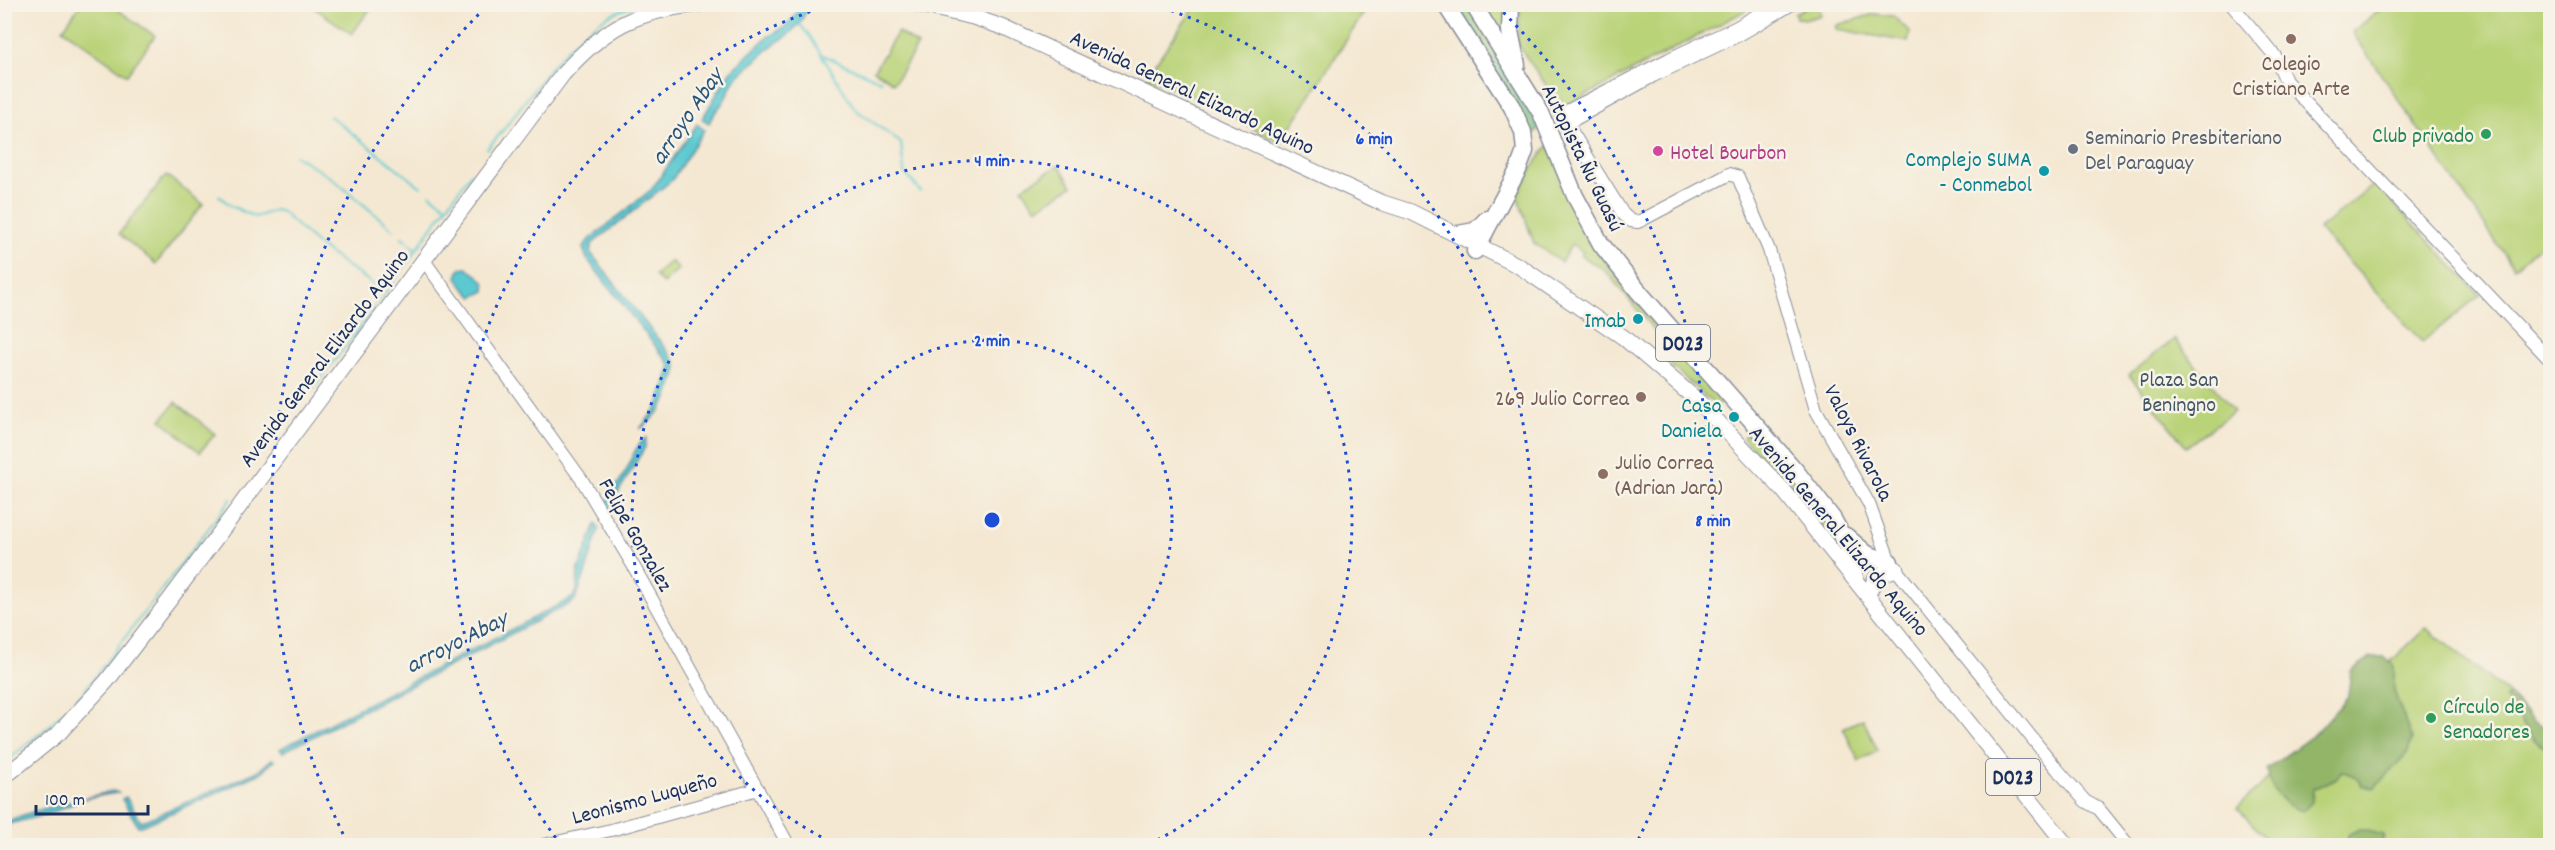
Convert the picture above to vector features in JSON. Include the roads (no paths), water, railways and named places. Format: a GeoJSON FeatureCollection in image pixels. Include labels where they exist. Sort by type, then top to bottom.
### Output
{"type":"FeatureCollection","features":[{"type":"Feature","properties":{"kind":"highway","name":"Autopista Ñu Guasú"},"geometry":{"type":"LineString","coordinates":[[1445,4],[1521,124],[1526,146],[1518,170],[1477,248]]}},
{"type":"Feature","properties":{"kind":"highway","name":"Autopista Ñu Guasú"},"geometry":{"type":"LineString","coordinates":[[1473,4],[1541,113],[1575,195],[1601,244],[1639,292],[1795,470],[1840,532],[1850,550],[1855,578]]}},
{"type":"Feature","properties":{"kind":"highway"},"geometry":{"type":"LineString","coordinates":[[1511,4],[1510,31],[1515,61],[1526,88]]}},
{"type":"Feature","properties":{"kind":"highway"},"geometry":{"type":"LineString","coordinates":[[1458,234],[1475,231],[1496,210]]}},
{"type":"Feature","properties":{"kind":"highway"},"geometry":{"type":"LineString","coordinates":[[1840,532],[1867,554],[1893,566]]}},
{"type":"Feature","properties":{"kind":"main road","name":"Avenida General Elizardo Aquino"},"geometry":{"type":"LineString","coordinates":[[4,777],[59,733],[106,682],[508,145],[582,53],[602,36],[624,22],[649,12],[700,4]]}},
{"type":"Feature","properties":{"kind":"main road"},"geometry":{"type":"LineString","coordinates":[[960,4],[973,17]]}},
{"type":"Feature","properties":{"kind":"main road","name":"Avenida General Elizardo Aquino"},"geometry":{"type":"LineString","coordinates":[[933,6],[973,17],[1038,43],[1380,202],[1411,212],[1458,234],[1477,248]]}},
{"type":"Feature","properties":{"kind":"main road","name":"Avenida General Elizardo Aquino"},"geometry":{"type":"LineString","coordinates":[[1380,202],[1407,219],[1519,266],[1589,319],[1656,364],[1722,425],[1784,491],[2067,846]]}},
{"type":"Feature","properties":{"kind":"main road","name":"Avenida General Elizardo Aquino"},"geometry":{"type":"LineString","coordinates":[[1589,319],[1684,401],[1729,445],[1777,498],[2054,846]]}},
{"type":"Feature","properties":{"kind":"main road"},"geometry":{"type":"LineString","coordinates":[[1868,594],[1877,576],[1893,566]]}},
{"type":"Feature","properties":{"kind":"street"},"geometry":{"type":"LineString","coordinates":[[1671,63],[1776,4]]}},
{"type":"Feature","properties":{"kind":"street"},"geometry":{"type":"LineString","coordinates":[[1671,63],[1739,35],[1792,4]]}},
{"type":"Feature","properties":{"kind":"street"},"geometry":{"type":"LineString","coordinates":[[2231,4],[2274,56],[2286,81],[2550,360]]}},
{"type":"Feature","properties":{"kind":"street","name":"Valoys Rivarola"},"geometry":{"type":"LineString","coordinates":[[1671,63],[1566,124],[1623,214],[1631,221],[1638,222],[1729,174],[1738,177],[1768,250],[1816,411],[1869,504],[1893,566],[2057,769],[2085,801],[2099,808],[2129,846]]}},
{"type":"Feature","properties":{"kind":"street","name":"Felipe Gonzalez"},"geometry":{"type":"LineString","coordinates":[[423,259],[582,480],[634,567],[789,846]]}},
{"type":"Feature","properties":{"kind":"street","name":"Leonismo Luqueño"},"geometry":{"type":"LineString","coordinates":[[539,846],[611,830],[758,789]]}},
{"type":"Feature","properties":{"kind":"water"},"geometry":{"type":"Polygon","coordinates":[[[800,5],[808,7],[800,23],[736,78],[709,123],[702,119],[730,72],[766,38],[785,27],[795,16],[800,5]]]}},
{"type":"Feature","properties":{"kind":"water"},"geometry":{"type":"Polygon","coordinates":[[[697,124],[704,130],[672,180],[592,244],[590,252],[676,362],[677,368],[664,403],[654,417],[640,429],[658,406],[671,366],[587,259],[583,248],[588,241],[652,189],[697,124]]]}},
{"type":"Feature","properties":{"kind":"water"},"geometry":{"type":"Polygon","coordinates":[[[467,268],[485,283],[485,291],[473,297],[457,277],[460,269],[467,268]]]}},
{"type":"Feature","properties":{"kind":"water"},"geometry":{"type":"Polygon","coordinates":[[[646,438],[645,447],[606,513],[603,509],[626,471],[636,449],[646,438]]]}},
{"type":"Feature","properties":{"kind":"water"},"geometry":{"type":"Polygon","coordinates":[[[596,524],[599,529],[583,579],[573,602],[283,752],[280,749],[572,598],[577,591],[578,571],[596,524]]]}},
{"type":"Feature","properties":{"kind":"water"},"geometry":{"type":"Polygon","coordinates":[[[272,759],[274,761],[259,774],[142,826],[138,826],[122,799],[126,797],[141,822],[258,771],[272,759]]]}},
{"type":"Feature","properties":{"kind":"water"},"geometry":{"type":"Polygon","coordinates":[[[113,791],[118,793],[86,798],[51,813],[5,825],[5,822],[31,813],[58,805],[113,791]]]}},
{"type":"Feature","properties":{"kind":"waterway"},"geometry":{"type":"LineString","coordinates":[[487,149],[573,43],[608,16],[638,4]]}},
{"type":"Feature","properties":{"kind":"waterway"},"geometry":{"type":"LineString","coordinates":[[1459,4],[1536,128]]}},
{"type":"Feature","properties":{"kind":"waterway"},"geometry":{"type":"LineString","coordinates":[[798,22],[811,38],[855,109],[901,143],[904,172],[921,192]]}},
{"type":"Feature","properties":{"kind":"waterway"},"geometry":{"type":"LineString","coordinates":[[823,55],[881,81]]}},
{"type":"Feature","properties":{"kind":"waterway"},"geometry":{"type":"LineString","coordinates":[[330,116],[421,187]]}},
{"type":"Feature","properties":{"kind":"waterway"},"geometry":{"type":"LineString","coordinates":[[295,155],[333,179],[394,230]]}},
{"type":"Feature","properties":{"kind":"waterway"},"geometry":{"type":"LineString","coordinates":[[312,390],[369,316],[471,173]]}},
{"type":"Feature","properties":{"kind":"waterway"},"geometry":{"type":"LineString","coordinates":[[430,194],[446,206]]}},
{"type":"Feature","properties":{"kind":"waterway"},"geometry":{"type":"LineString","coordinates":[[219,196],[231,206],[255,217],[276,210],[282,212],[318,245],[385,293]]}},
{"type":"Feature","properties":{"kind":"waterway"},"geometry":{"type":"LineString","coordinates":[[402,237],[416,249]]}},
{"type":"Feature","properties":{"kind":"waterway"},"geometry":{"type":"LineString","coordinates":[[4,763],[48,727],[81,695],[231,499]]}},
{"type":"Feature","properties":{"kind":"place","name":"Colegio Cristiano Arte"},"geometry":{"type":"Point","coordinates":[2291,39]}},
{"type":"Feature","properties":{"kind":"place","name":"Club privado"},"geometry":{"type":"Point","coordinates":[2486,134]}},
{"type":"Feature","properties":{"kind":"place","name":"Seminario Presbiteriano Del Paraguay"},"geometry":{"type":"Point","coordinates":[2073,149]}},
{"type":"Feature","properties":{"kind":"place","name":"Hotel Bourbon"},"geometry":{"type":"Point","coordinates":[1658,151]}},
{"type":"Feature","properties":{"kind":"place","name":"Complejo SUMA - Conmebol"},"geometry":{"type":"Point","coordinates":[2044,171]}},
{"type":"Feature","properties":{"kind":"place","name":"Imab"},"geometry":{"type":"Point","coordinates":[1638,319]}},
{"type":"Feature","properties":{"kind":"place","name":"269 Julio Correa"},"geometry":{"type":"Point","coordinates":[1641,397]}},
{"type":"Feature","properties":{"kind":"place","name":"Casa Daniela"},"geometry":{"type":"Point","coordinates":[1734,417]}},
{"type":"Feature","properties":{"kind":"place","name":"Julio Correa (Adrian Jara)"},"geometry":{"type":"Point","coordinates":[1603,474]}},
{"type":"Feature","properties":{"kind":"place","name":"Círculo de Senadores"},"geometry":{"type":"Point","coordinates":[2431,718]}},
{"type":"Feature","properties":{"kind":"water label","name":"arroyo Abay"},"geometry":{"type":"Point","coordinates":[686,116]}},
{"type":"Feature","properties":{"kind":"water label","name":"arroyo Abay"},"geometry":{"type":"Point","coordinates":[456,641]}},
{"type":"Feature","properties":{"kind":"park label","name":"Plaza San Beningno"},"geometry":{"type":"Point","coordinates":[2179,390]}}]}
